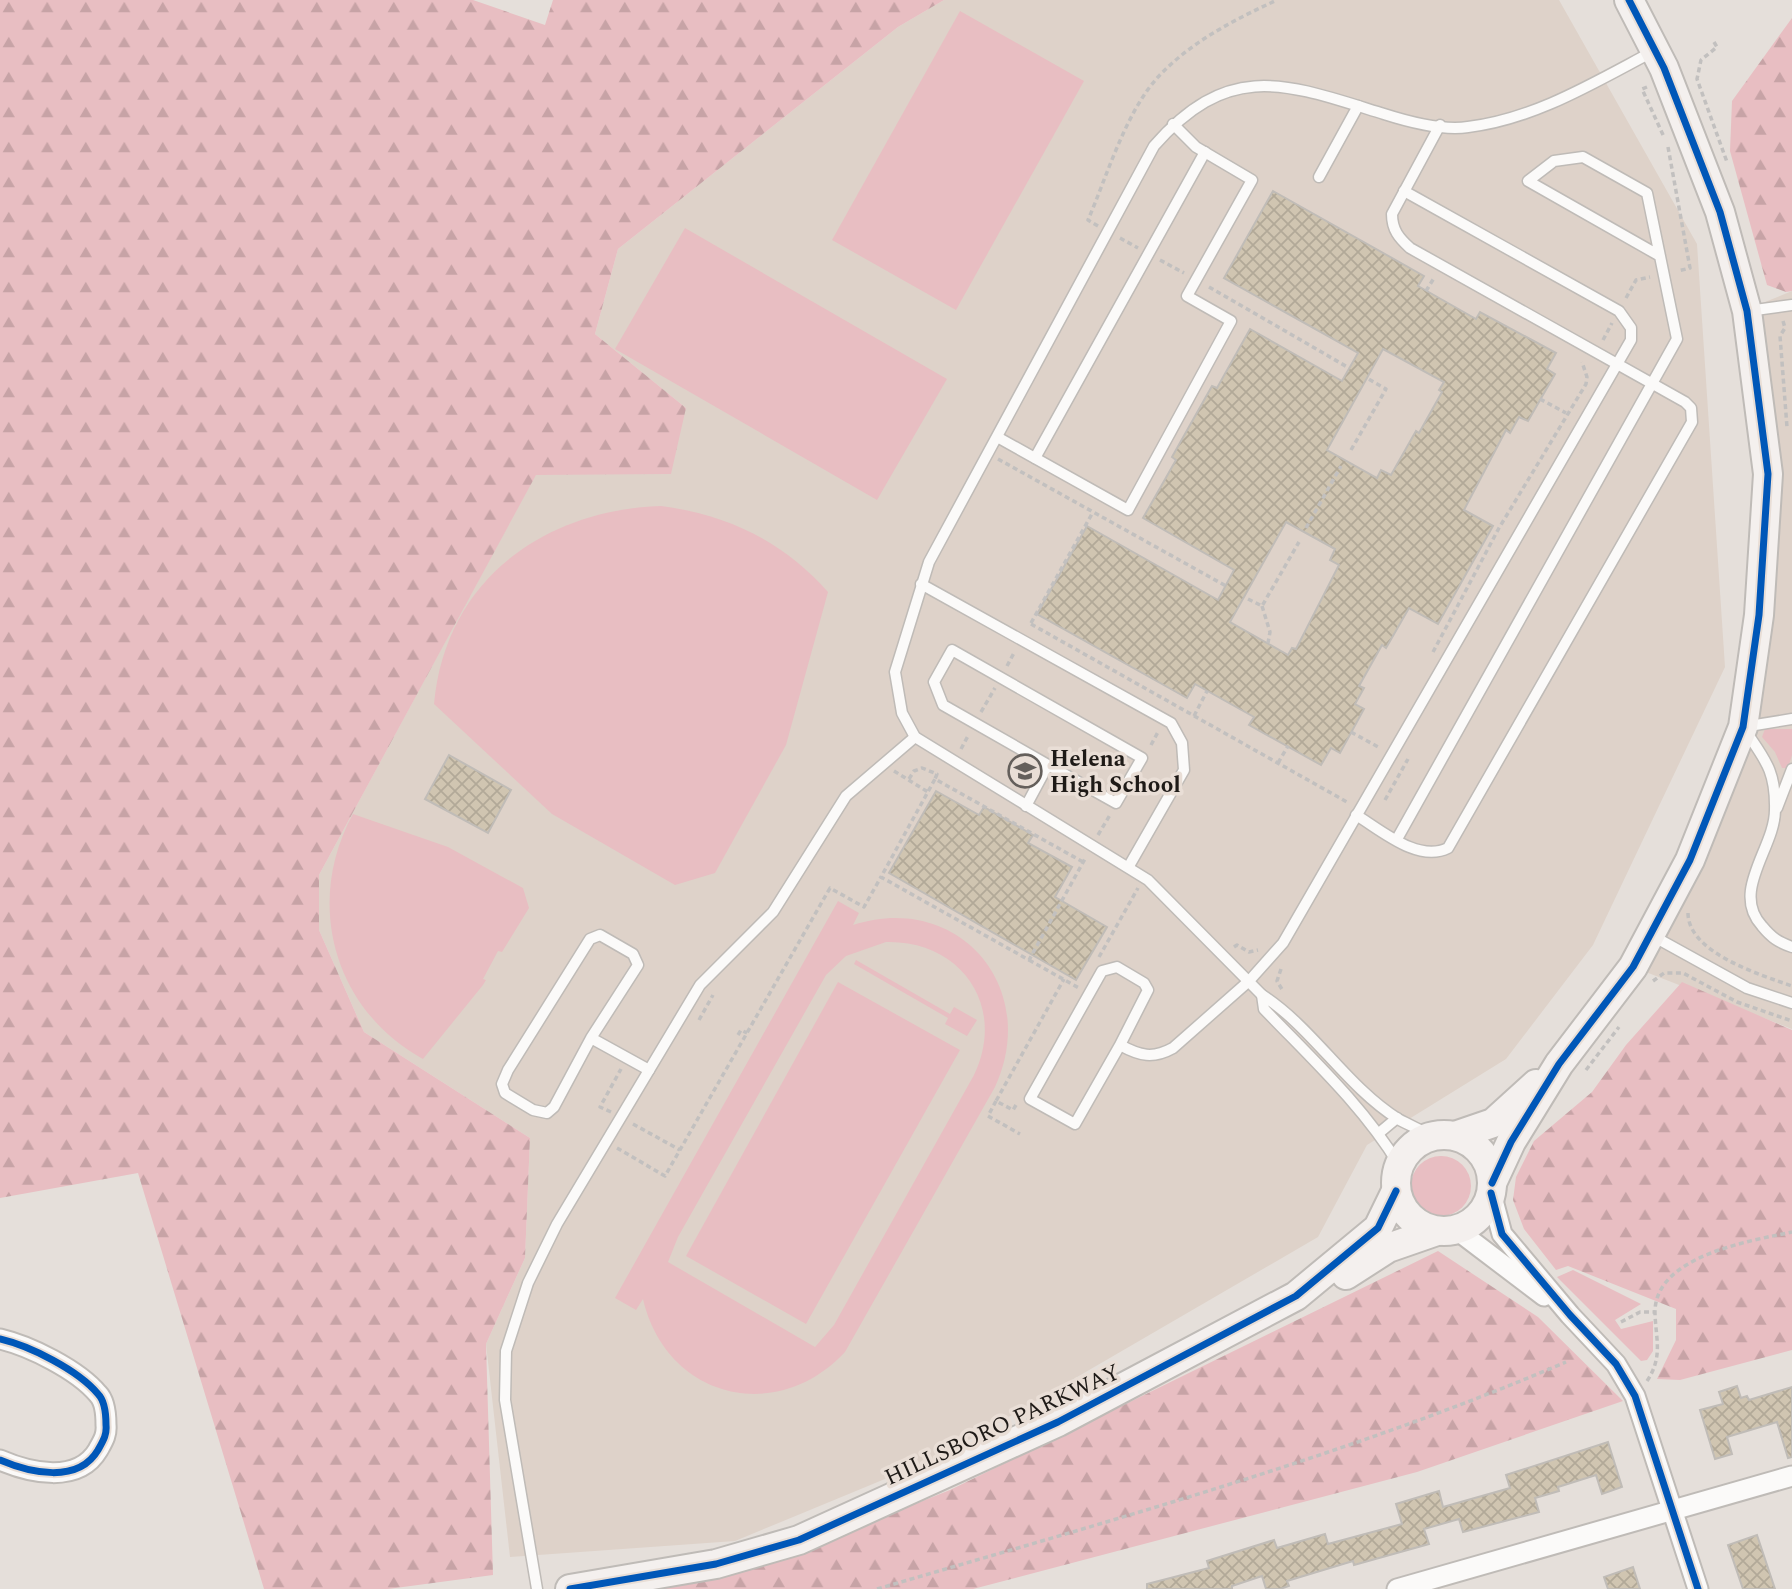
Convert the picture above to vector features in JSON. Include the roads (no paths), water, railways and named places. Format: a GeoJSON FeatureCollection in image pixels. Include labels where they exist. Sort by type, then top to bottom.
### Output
{"type":"FeatureCollection","features":[{"type":"Feature","properties":{"kind":"street"},"geometry":{"type":"LineString","coordinates":[[1447,1230],[1479,1216],[1511,1142],[1559,1064],[1633,967],[1690,860],[1743,727],[1759,615],[1768,474],[1747,311],[1720,212],[1655,50],[1629,0]]}},
{"type":"Feature","properties":{"kind":"street"},"geometry":{"type":"LineString","coordinates":[[1559,1064],[1493,1123],[1444,1136],[1407,1152],[1397,1178],[1410,1218],[1447,1230],[1570,1315]]}},
{"type":"Feature","properties":{"kind":"street"},"geometry":{"type":"LineString","coordinates":[[1444,1136],[1470,1143],[1482,1153],[1489,1167],[1502,1234],[1570,1315],[1616,1364],[1635,1396],[1698,1589]]}},
{"type":"Feature","properties":{"kind":"street","name":"HILLSBORO PARKWAY"},"geometry":{"type":"LineString","coordinates":[[570,1589],[716,1564],[799,1541],[1058,1422],[1296,1296],[1378,1228],[1397,1178]]}},
{"type":"Feature","properties":{"kind":"street","name":"HILLSBORO PARKWAY"},"geometry":{"type":"LineString","coordinates":[[1296,1296],[1319,1292],[1388,1248],[1447,1230]]}},
{"type":"Feature","properties":{"kind":"street"},"geometry":{"type":"LineString","coordinates":[[0,1339],[15,1342],[61,1366],[100,1395],[106,1415],[107,1435],[95,1454],[80,1468],[37,1471],[0,1460]]}},
{"type":"Feature","properties":{"kind":"street"},"geometry":{"type":"LineString","coordinates":[[1397,1589],[1609,1527],[1671,1513],[1792,1476]]}},
{"type":"Feature","properties":{"kind":"lane"},"geometry":{"type":"LineString","coordinates":[[1444,1136],[1397,1118],[1277,1005],[1262,995],[1148,880],[915,737],[902,713],[895,672],[929,562],[999,438],[1154,146],[1173,124],[1199,102],[1238,87],[1298,87],[1409,121],[1466,128],[1530,114],[1655,50]]}},
{"type":"Feature","properties":{"kind":"lane"},"geometry":{"type":"LineString","coordinates":[[1320,177],[1358,106]]}},
{"type":"Feature","properties":{"kind":"lane"},"geometry":{"type":"LineString","coordinates":[[999,438],[1128,510],[1231,321],[1187,296],[1252,180],[1205,152],[1173,124]]}},
{"type":"Feature","properties":{"kind":"lane"},"geometry":{"type":"LineString","coordinates":[[1356,815],[1421,852],[1437,853],[1448,848],[1692,422],[1691,408],[1652,384],[1409,248],[1392,226],[1392,214],[1440,125]]}},
{"type":"Feature","properties":{"kind":"lane"},"geometry":{"type":"LineString","coordinates":[[1035,458],[1205,152]]}},
{"type":"Feature","properties":{"kind":"lane"},"geometry":{"type":"LineString","coordinates":[[1397,839],[1677,339],[1660,256],[1647,193],[1583,158],[1554,162],[1528,181],[1660,256]]}},
{"type":"Feature","properties":{"kind":"lane"},"geometry":{"type":"LineString","coordinates":[[1121,1045],[1137,1055],[1161,1055],[1173,1048],[1249,981],[1283,943],[1631,340],[1631,328],[1619,311],[1404,191]]}},
{"type":"Feature","properties":{"kind":"lane"},"geometry":{"type":"LineString","coordinates":[[1747,311],[1792,305]]}},
{"type":"Feature","properties":{"kind":"lane"},"geometry":{"type":"LineString","coordinates":[[921,584],[1171,723],[1185,756],[1180,783],[1129,866]]}},
{"type":"Feature","properties":{"kind":"lane"},"geometry":{"type":"LineString","coordinates":[[952,650],[1142,758],[1116,803],[1048,765],[943,705],[934,682],[952,650]]}},
{"type":"Feature","properties":{"kind":"lane"},"geometry":{"type":"LineString","coordinates":[[1776,813],[1773,772],[1743,727],[1792,719]]}},
{"type":"Feature","properties":{"kind":"lane"},"geometry":{"type":"LineString","coordinates":[[537,1589],[505,1400],[506,1351],[534,1271],[557,1224],[700,985],[773,912],[846,796],[915,737]]}},
{"type":"Feature","properties":{"kind":"lane"},"geometry":{"type":"LineString","coordinates":[[1026,806],[1048,765]]}},
{"type":"Feature","properties":{"kind":"lane"},"geometry":{"type":"LineString","coordinates":[[1791,944],[1775,941],[1753,917],[1750,888],[1792,769]]}},
{"type":"Feature","properties":{"kind":"lane"},"geometry":{"type":"LineString","coordinates":[[600,935],[633,954],[638,965],[591,1038],[554,1107],[547,1113],[533,1110],[505,1093],[502,1084],[508,1070],[590,939],[600,935]]}},
{"type":"Feature","properties":{"kind":"lane"},"geometry":{"type":"LineString","coordinates":[[1650,935],[1747,988],[1792,1003]]}},
{"type":"Feature","properties":{"kind":"lane"},"geometry":{"type":"LineString","coordinates":[[1110,967],[1117,967],[1144,983],[1148,990],[1121,1045],[1075,1124],[1030,1098],[1102,971],[1110,967]]}},
{"type":"Feature","properties":{"kind":"lane"},"geometry":{"type":"LineString","coordinates":[[1262,995],[1264,1009],[1379,1133],[1397,1178]]}},
{"type":"Feature","properties":{"kind":"lane"},"geometry":{"type":"LineString","coordinates":[[591,1038],[649,1070]]}},
{"type":"Feature","properties":{"kind":"lane"},"geometry":{"type":"LineString","coordinates":[[1379,1133],[1397,1118]]}},
{"type":"Feature","properties":{"kind":"place","name":"Helena High School"},"geometry":{"type":"Point","coordinates":[1025,771]}}]}
